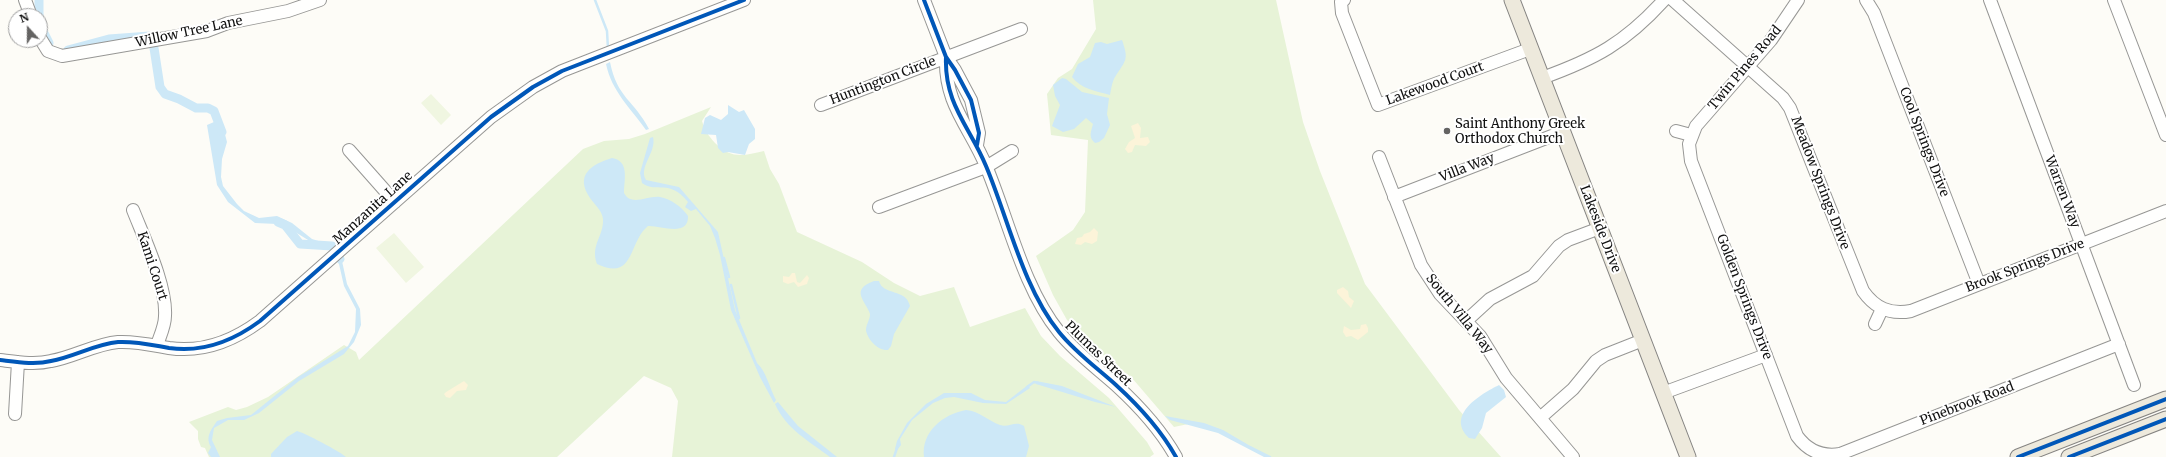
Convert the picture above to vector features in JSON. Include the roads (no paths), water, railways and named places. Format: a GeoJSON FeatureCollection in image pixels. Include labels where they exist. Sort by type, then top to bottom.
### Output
{"type":"FeatureCollection","features":[{"type":"Feature","properties":{"kind":"main road","name":"Lakeside Drive"},"geometry":{"type":"LineString","coordinates":[[1512,0],[1688,457]]}},
{"type":"Feature","properties":{"kind":"main road"},"geometry":{"type":"LineString","coordinates":[[2018,457],[2166,399]]}},
{"type":"Feature","properties":{"kind":"main road"},"geometry":{"type":"LineString","coordinates":[[2069,457],[2165,418]]}},
{"type":"Feature","properties":{"kind":"main road"},"geometry":{"type":"LineString","coordinates":[[2040,457],[2067,446],[2086,430]]}},
{"type":"Feature","properties":{"kind":"street","name":"Willow Tree Lane"},"geometry":{"type":"LineString","coordinates":[[46,48],[48,51],[62,56],[207,31],[228,23],[280,13],[320,0]]}},
{"type":"Feature","properties":{"kind":"street","name":"Manzanita Lane"},"geometry":{"type":"LineString","coordinates":[[0,360],[18,362],[50,362],[97,346],[118,342],[156,345],[179,349],[198,348],[217,344],[236,336],[260,321],[491,117],[519,96],[562,71],[744,0]]}},
{"type":"Feature","properties":{"kind":"street","name":"Plumas Street"},"geometry":{"type":"LineString","coordinates":[[924,0],[946,57],[955,70],[971,100],[979,133],[977,145]]}},
{"type":"Feature","properties":{"kind":"street","name":"Lakewood Court"},"geometry":{"type":"LineString","coordinates":[[1344,0],[1341,2],[1342,13],[1378,105],[1530,48]]}},
{"type":"Feature","properties":{"kind":"street"},"geometry":{"type":"LineString","coordinates":[[1542,78],[1579,64],[1615,45],[1648,18],[1664,0]]}},
{"type":"Feature","properties":{"kind":"street","name":"Meadow Springs Drive"},"geometry":{"type":"LineString","coordinates":[[1673,0],[1783,98],[1790,108],[1863,291],[1868,299],[1882,310]]}},
{"type":"Feature","properties":{"kind":"street","name":"Twin Pines Road"},"geometry":{"type":"LineString","coordinates":[[1691,135],[1696,126],[1771,40],[1798,0]]}},
{"type":"Feature","properties":{"kind":"street","name":"Cool Springs Drive"},"geometry":{"type":"LineString","coordinates":[[1866,0],[1874,12],[1979,284]]}},
{"type":"Feature","properties":{"kind":"street","name":"Warren Way"},"geometry":{"type":"LineString","coordinates":[[1990,0],[2134,385]]}},
{"type":"Feature","properties":{"kind":"street"},"geometry":{"type":"LineString","coordinates":[[2114,0],[2166,136]]}},
{"type":"Feature","properties":{"kind":"street","name":"Huntington Circle"},"geometry":{"type":"LineString","coordinates":[[821,105],[1021,29]]}},
{"type":"Feature","properties":{"kind":"street","name":"Plumas Street"},"geometry":{"type":"LineString","coordinates":[[946,57],[945,71],[953,103],[969,135],[977,145],[1030,281],[1050,321],[1078,353],[1136,404],[1166,441],[1176,457]]}},
{"type":"Feature","properties":{"kind":"street"},"geometry":{"type":"LineString","coordinates":[[1676,131],[1691,135]]}},
{"type":"Feature","properties":{"kind":"street","name":"Villa Way"},"geometry":{"type":"LineString","coordinates":[[1394,197],[1562,132]]}},
{"type":"Feature","properties":{"kind":"street","name":"Golden Springs Drive"},"geometry":{"type":"LineString","coordinates":[[1691,135],[1689,148],[1691,161],[1797,436],[1813,454]]}},
{"type":"Feature","properties":{"kind":"street"},"geometry":{"type":"LineString","coordinates":[[349,150],[394,202]]}},
{"type":"Feature","properties":{"kind":"street"},"geometry":{"type":"LineString","coordinates":[[879,207],[986,167],[1012,151]]}},
{"type":"Feature","properties":{"kind":"street","name":"South Villa Way"},"geometry":{"type":"LineString","coordinates":[[1379,157],[1424,270],[1440,294],[1480,336],[1506,378],[1573,457]]}},
{"type":"Feature","properties":{"kind":"street","name":"Kami Court"},"geometry":{"type":"LineString","coordinates":[[133,210],[155,266],[165,306],[164,324],[156,345]]}},
{"type":"Feature","properties":{"kind":"street","name":"Brook Springs Drive"},"geometry":{"type":"LineString","coordinates":[[1882,310],[1897,313],[1911,311],[2166,211]]}},
{"type":"Feature","properties":{"kind":"street"},"geometry":{"type":"LineString","coordinates":[[1466,321],[1490,300],[1533,276],[1559,246],[1568,240],[1600,228]]}},
{"type":"Feature","properties":{"kind":"street"},"geometry":{"type":"LineString","coordinates":[[1875,324],[1882,310]]}},
{"type":"Feature","properties":{"kind":"street"},"geometry":{"type":"LineString","coordinates":[[1540,418],[1573,389],[1596,361],[1605,355],[1643,340]]}},
{"type":"Feature","properties":{"kind":"street","name":"Pinebrook Road"},"geometry":{"type":"LineString","coordinates":[[1813,454],[1840,454],[2119,344]]}},
{"type":"Feature","properties":{"kind":"street"},"geometry":{"type":"LineString","coordinates":[[1664,393],[1766,355]]}},
{"type":"Feature","properties":{"kind":"street"},"geometry":{"type":"LineString","coordinates":[[14,414],[18,362]]}},
{"type":"Feature","properties":{"kind":"water"},"geometry":{"type":"Polygon","coordinates":[[[1122,40],[1126,56],[1122,67],[1114,79],[1110,95],[1084,87],[1072,77],[1078,64],[1090,57],[1095,43],[1101,42],[1107,44],[1122,40]]]}},
{"type":"Feature","properties":{"kind":"water"},"geometry":{"type":"Polygon","coordinates":[[[610,62],[613,74],[621,91],[638,111],[649,129],[646,130],[617,91],[606,64],[610,62]]]}},
{"type":"Feature","properties":{"kind":"water"},"geometry":{"type":"Polygon","coordinates":[[[1062,78],[1066,79],[1082,92],[1109,98],[1107,114],[1110,125],[1104,138],[1099,142],[1095,143],[1091,139],[1093,124],[1086,118],[1074,129],[1063,132],[1052,126],[1060,105],[1055,96],[1053,85],[1062,78]]]}},
{"type":"Feature","properties":{"kind":"water"},"geometry":{"type":"Polygon","coordinates":[[[728,105],[739,112],[744,110],[755,129],[755,139],[749,144],[745,155],[728,152],[723,153],[718,148],[716,135],[701,134],[705,118],[710,115],[721,120],[728,114],[728,105]]]}},
{"type":"Feature","properties":{"kind":"water"},"geometry":{"type":"Polygon","coordinates":[[[221,119],[227,142],[222,159],[221,177],[223,186],[244,211],[259,218],[277,216],[292,223],[312,239],[331,245],[342,261],[347,284],[360,309],[361,325],[354,342],[344,354],[299,381],[259,413],[244,420],[228,420],[214,428],[212,440],[220,457],[211,457],[208,453],[211,447],[209,437],[217,421],[227,418],[251,415],[298,377],[348,346],[355,332],[356,309],[344,286],[339,264],[328,248],[316,245],[292,230],[277,224],[255,223],[228,202],[217,185],[207,125],[221,119]]]}},
{"type":"Feature","properties":{"kind":"water"},"geometry":{"type":"Polygon","coordinates":[[[653,137],[654,143],[644,170],[646,180],[679,187],[718,232],[735,310],[757,363],[765,375],[776,400],[774,403],[760,377],[731,310],[720,255],[710,226],[696,209],[691,211],[685,207],[688,202],[675,190],[648,186],[642,183],[640,173],[650,138],[653,137]]]}},
{"type":"Feature","properties":{"kind":"water"},"geometry":{"type":"Polygon","coordinates":[[[612,158],[618,160],[624,167],[624,193],[627,197],[635,200],[655,197],[664,198],[676,204],[688,216],[687,223],[684,227],[679,229],[648,226],[637,241],[625,264],[618,268],[609,268],[597,264],[595,251],[602,231],[603,219],[600,210],[590,198],[584,183],[585,177],[592,167],[612,158]]]}},
{"type":"Feature","properties":{"kind":"water"},"geometry":{"type":"Polygon","coordinates":[[[879,281],[881,286],[885,289],[904,297],[908,300],[910,306],[894,334],[891,346],[888,350],[880,349],[874,344],[868,337],[866,330],[870,314],[861,296],[861,292],[862,288],[866,284],[879,281]]]}},
{"type":"Feature","properties":{"kind":"water"},"geometry":{"type":"Polygon","coordinates":[[[1036,381],[1062,386],[1116,407],[1036,384],[1036,381]]]}},
{"type":"Feature","properties":{"kind":"water"},"geometry":{"type":"Polygon","coordinates":[[[1028,385],[1030,388],[1006,404],[983,403],[954,397],[945,398],[933,403],[912,420],[900,439],[901,445],[897,450],[895,449],[897,441],[907,423],[926,404],[944,393],[971,393],[985,400],[1006,402],[1028,385]]]}},
{"type":"Feature","properties":{"kind":"water"},"geometry":{"type":"Polygon","coordinates":[[[1499,385],[1504,390],[1506,397],[1486,413],[1482,428],[1475,439],[1469,438],[1463,429],[1461,421],[1463,413],[1475,400],[1499,385]]]}},
{"type":"Feature","properties":{"kind":"water"},"geometry":{"type":"Polygon","coordinates":[[[778,402],[798,426],[837,457],[830,457],[792,428],[785,421],[775,404],[778,402]]]}},
{"type":"Feature","properties":{"kind":"water"},"geometry":{"type":"Polygon","coordinates":[[[966,410],[976,412],[1003,426],[1021,424],[1024,426],[1029,446],[1026,457],[924,457],[926,440],[935,426],[949,416],[966,410]]]}},
{"type":"Feature","properties":{"kind":"water"},"geometry":{"type":"Polygon","coordinates":[[[1165,416],[1204,423],[1223,430],[1269,457],[1264,457],[1218,433],[1170,420],[1165,416]]]}},
{"type":"Feature","properties":{"kind":"water"},"geometry":{"type":"Polygon","coordinates":[[[297,431],[322,442],[346,457],[271,457],[271,454],[287,437],[297,431]]]}},
{"type":"Feature","properties":{"kind":"waterway"},"geometry":{"type":"LineString","coordinates":[[39,0],[39,8]]}},
{"type":"Feature","properties":{"kind":"waterway"},"geometry":{"type":"LineString","coordinates":[[595,0],[607,31],[608,49]]}},
{"type":"Feature","properties":{"kind":"waterway"},"geometry":{"type":"LineString","coordinates":[[68,50],[109,39],[150,36]]}},
{"type":"Feature","properties":{"kind":"waterway"},"geometry":{"type":"LineString","coordinates":[[154,48],[160,87],[165,94],[179,99],[196,108],[208,108],[214,111],[222,132]]}},
{"type":"Feature","properties":{"kind":"waterway"},"geometry":{"type":"LineString","coordinates":[[278,222],[285,225],[300,244],[332,246],[340,259]]}},
{"type":"Feature","properties":{"kind":"waterway"},"geometry":{"type":"LineString","coordinates":[[724,258],[729,277]]}},
{"type":"Feature","properties":{"kind":"waterway"},"geometry":{"type":"LineString","coordinates":[[731,285],[739,318]]}},
{"type":"Feature","properties":{"kind":"waterway"},"geometry":{"type":"LineString","coordinates":[[1027,387],[1034,382],[1038,383]]}},
{"type":"Feature","properties":{"kind":"waterway"},"geometry":{"type":"LineString","coordinates":[[1250,447],[1270,457]]}},
{"type":"Feature","properties":{"kind":"waterway"},"geometry":{"type":"LineString","coordinates":[[894,457],[897,448]]}},
{"type":"Feature","properties":{"kind":"place","name":"Saint Anthony Greek Orthodox Church"},"geometry":{"type":"Point","coordinates":[1447,131]}}]}
